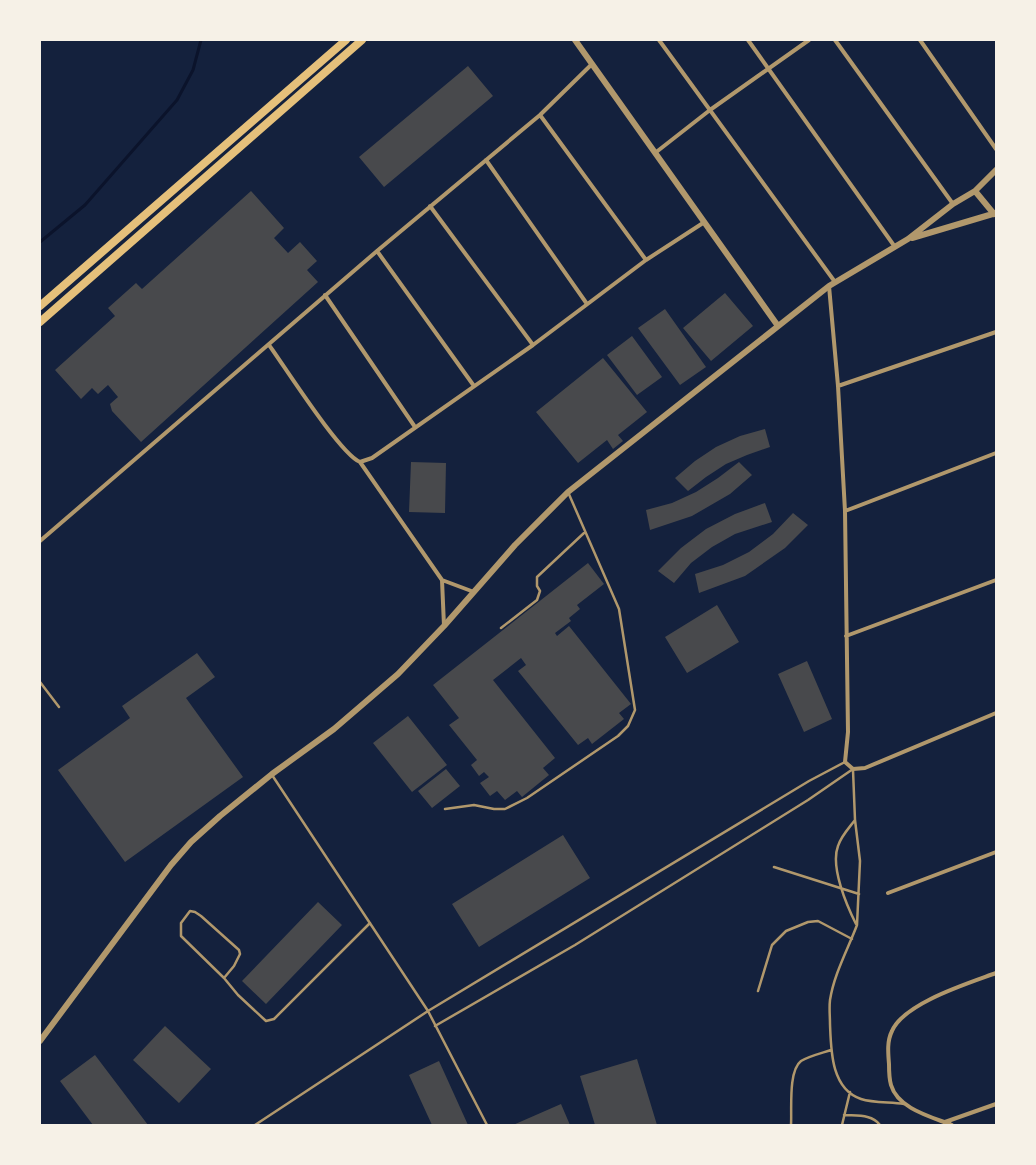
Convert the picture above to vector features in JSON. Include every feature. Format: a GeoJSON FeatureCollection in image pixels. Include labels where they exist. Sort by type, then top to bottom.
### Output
{"type":"FeatureCollection","features":[{"type":"Feature","properties":{"kind":"main road"},"geometry":{"type":"LineString","coordinates":[[40,306],[346,40]]}},
{"type":"Feature","properties":{"kind":"main road"},"geometry":{"type":"LineString","coordinates":[[40,322],[362,40]]}},
{"type":"Feature","properties":{"kind":"street"},"geometry":{"type":"LineString","coordinates":[[575,40],[703,223],[778,326]]}},
{"type":"Feature","properties":{"kind":"street"},"geometry":{"type":"LineString","coordinates":[[659,40],[835,282]]}},
{"type":"Feature","properties":{"kind":"street"},"geometry":{"type":"LineString","coordinates":[[748,40],[895,247]]}},
{"type":"Feature","properties":{"kind":"street"},"geometry":{"type":"LineString","coordinates":[[655,153],[710,110],[809,40]]}},
{"type":"Feature","properties":{"kind":"street"},"geometry":{"type":"LineString","coordinates":[[835,40],[953,204]]}},
{"type":"Feature","properties":{"kind":"street"},"geometry":{"type":"LineString","coordinates":[[920,40],[996,149]]}},
{"type":"Feature","properties":{"kind":"street"},"geometry":{"type":"LineString","coordinates":[[40,541],[377,251],[540,115],[592,64]]}},
{"type":"Feature","properties":{"kind":"street"},"geometry":{"type":"LineString","coordinates":[[540,115],[646,260]]}},
{"type":"Feature","properties":{"kind":"street"},"geometry":{"type":"LineString","coordinates":[[486,160],[587,304]]}},
{"type":"Feature","properties":{"kind":"street"},"geometry":{"type":"LineString","coordinates":[[40,1041],[170,865],[191,842],[220,816],[272,774],[334,729],[398,674],[444,626],[525,534],[568,492],[829,286],[908,239],[953,204],[975,191],[996,170]]}},
{"type":"Feature","properties":{"kind":"street"},"geometry":{"type":"LineString","coordinates":[[908,239],[995,213],[975,191]]}},
{"type":"Feature","properties":{"kind":"street"},"geometry":{"type":"LineString","coordinates":[[430,206],[533,345]]}},
{"type":"Feature","properties":{"kind":"street"},"geometry":{"type":"LineString","coordinates":[[360,462],[372,458],[533,345],[646,260],[703,223]]}},
{"type":"Feature","properties":{"kind":"street"},"geometry":{"type":"LineString","coordinates":[[377,251],[474,386]]}},
{"type":"Feature","properties":{"kind":"street"},"geometry":{"type":"LineString","coordinates":[[829,286],[838,386],[845,510],[848,732],[846,762],[853,769],[865,768],[996,713]]}},
{"type":"Feature","properties":{"kind":"street"},"geometry":{"type":"LineString","coordinates":[[325,296],[416,427]]}},
{"type":"Feature","properties":{"kind":"street"},"geometry":{"type":"LineString","coordinates":[[838,386],[996,332]]}},
{"type":"Feature","properties":{"kind":"street"},"geometry":{"type":"LineString","coordinates":[[269,345],[332,435],[351,457],[360,462],[442,580],[444,626]]}},
{"type":"Feature","properties":{"kind":"street"},"geometry":{"type":"LineString","coordinates":[[845,510],[996,453]]}},
{"type":"Feature","properties":{"kind":"street"},"geometry":{"type":"LineString","coordinates":[[442,580],[474,592]]}},
{"type":"Feature","properties":{"kind":"street"},"geometry":{"type":"LineString","coordinates":[[846,636],[996,580]]}},
{"type":"Feature","properties":{"kind":"street"},"geometry":{"type":"LineString","coordinates":[[888,893],[996,852]]}},
{"type":"Feature","properties":{"kind":"street"},"geometry":{"type":"LineString","coordinates":[[952,1125],[918,1112],[906,1104],[897,1095],[891,1085],[888,1045],[892,1030],[901,1018],[938,995],[996,973]]}},
{"type":"Feature","properties":{"kind":"street"},"geometry":{"type":"LineString","coordinates":[[945,1122],[996,1104]]}},
{"type":"Feature","properties":{"kind":"lane"},"geometry":{"type":"LineString","coordinates":[[445,809],[474,805],[494,809],[505,809],[527,798],[618,736],[628,726],[635,710],[619,609],[584,533],[568,492]]}},
{"type":"Feature","properties":{"kind":"lane"},"geometry":{"type":"LineString","coordinates":[[501,628],[537,600],[540,591],[537,586],[537,577],[584,533]]}},
{"type":"Feature","properties":{"kind":"lane"},"geometry":{"type":"LineString","coordinates":[[40,682],[59,707]]}},
{"type":"Feature","properties":{"kind":"lane"},"geometry":{"type":"LineString","coordinates":[[255,1125],[428,1011],[809,781],[846,762]]}},
{"type":"Feature","properties":{"kind":"lane"},"geometry":{"type":"LineString","coordinates":[[853,769],[855,820],[860,861],[859,894],[856,925],[833,987],[830,1001],[831,1050],[834,1067],[840,1082],[850,1092],[860,1099],[906,1104]]}},
{"type":"Feature","properties":{"kind":"lane"},"geometry":{"type":"LineString","coordinates":[[435,1026],[581,941],[808,800],[853,769]]}},
{"type":"Feature","properties":{"kind":"lane"},"geometry":{"type":"LineString","coordinates":[[272,774],[428,1011],[487,1125]]}},
{"type":"Feature","properties":{"kind":"lane"},"geometry":{"type":"LineString","coordinates":[[855,820],[841,838],[837,847],[836,856],[841,888],[856,925]]}},
{"type":"Feature","properties":{"kind":"lane"},"geometry":{"type":"LineString","coordinates":[[774,867],[859,894]]}},
{"type":"Feature","properties":{"kind":"lane"},"geometry":{"type":"LineString","coordinates":[[224,978],[238,960],[240,954],[239,950],[202,916],[190,911],[181,923],[181,936],[224,978],[255,1012],[266,1021],[270,1021],[370,923]]}},
{"type":"Feature","properties":{"kind":"lane"},"geometry":{"type":"LineString","coordinates":[[758,991],[772,945],[786,932],[808,922],[818,921],[852,939]]}},
{"type":"Feature","properties":{"kind":"lane"},"geometry":{"type":"LineString","coordinates":[[791,1125],[793,1078],[796,1068],[801,1061],[831,1050]]}},
{"type":"Feature","properties":{"kind":"lane"},"geometry":{"type":"LineString","coordinates":[[842,1125],[850,1092]]}},
{"type":"Feature","properties":{"kind":"lane"},"geometry":{"type":"LineString","coordinates":[[844,1115],[869,1117],[876,1120],[880,1125]]}},
{"type":"Feature","properties":{"kind":"building"},"geometry":{"type":"Polygon","coordinates":[[[468,66],[493,96],[384,187],[359,157],[468,66]]]}},
{"type":"Feature","properties":{"kind":"building"},"geometry":{"type":"Polygon","coordinates":[[[251,191],[284,228],[274,238],[288,253],[300,242],[317,261],[307,270],[318,282],[141,442],[112,411],[110,404],[118,397],[108,385],[98,394],[92,388],[81,399],[55,370],[115,316],[108,308],[136,283],[142,289],[251,191]]]}},
{"type":"Feature","properties":{"kind":"building"},"geometry":{"type":"Polygon","coordinates":[[[725,293],[753,326],[711,361],[683,328],[725,293]]]}},
{"type":"Feature","properties":{"kind":"building"},"geometry":{"type":"Polygon","coordinates":[[[665,309],[706,367],[680,385],[638,328],[665,309]]]}},
{"type":"Feature","properties":{"kind":"building"},"geometry":{"type":"Polygon","coordinates":[[[632,336],[662,377],[637,395],[607,355],[632,336]]]}},
{"type":"Feature","properties":{"kind":"building"},"geometry":{"type":"Polygon","coordinates":[[[603,358],[647,412],[618,435],[623,441],[613,449],[607,440],[578,463],[536,412],[603,358]]]}},
{"type":"Feature","properties":{"kind":"building"},"geometry":{"type":"Polygon","coordinates":[[[765,429],[770,447],[726,464],[688,491],[675,478],[695,461],[716,447],[740,436],[765,429]]]}},
{"type":"Feature","properties":{"kind":"building"},"geometry":{"type":"Polygon","coordinates":[[[411,462],[446,463],[445,513],[409,512],[411,462]]]}},
{"type":"Feature","properties":{"kind":"building"},"geometry":{"type":"Polygon","coordinates":[[[739,462],[752,475],[730,494],[692,516],[650,530],[646,510],[672,503],[696,492],[739,462]]]}},
{"type":"Feature","properties":{"kind":"building"},"geometry":{"type":"Polygon","coordinates":[[[765,503],[772,522],[735,534],[712,547],[691,563],[674,583],[658,571],[681,548],[706,529],[735,514],[765,503]]]}},
{"type":"Feature","properties":{"kind":"building"},"geometry":{"type":"Polygon","coordinates":[[[793,513],[808,525],[785,548],[745,576],[699,593],[695,574],[723,565],[749,552],[773,534],[793,513]]]}},
{"type":"Feature","properties":{"kind":"building"},"geometry":{"type":"Polygon","coordinates":[[[588,563],[604,584],[577,605],[580,609],[569,618],[571,621],[555,633],[557,636],[569,626],[631,704],[619,713],[624,719],[592,744],[588,738],[578,745],[518,671],[526,665],[521,658],[493,680],[555,758],[543,768],[549,775],[522,797],[517,791],[505,800],[497,791],[490,796],[480,783],[489,777],[484,772],[479,776],[471,765],[477,760],[449,725],[459,718],[433,685],[588,563]]]}},
{"type":"Feature","properties":{"kind":"building"},"geometry":{"type":"Polygon","coordinates":[[[717,605],[739,642],[687,673],[665,637],[717,605]]]}},
{"type":"Feature","properties":{"kind":"building"},"geometry":{"type":"Polygon","coordinates":[[[197,653],[215,677],[186,698],[243,777],[125,862],[58,770],[130,718],[122,706],[197,653]]]}},
{"type":"Feature","properties":{"kind":"building"},"geometry":{"type":"Polygon","coordinates":[[[807,661],[832,719],[804,732],[778,674],[807,661]]]}},
{"type":"Feature","properties":{"kind":"building"},"geometry":{"type":"Polygon","coordinates":[[[408,716],[447,765],[412,792],[373,743],[408,716]]]}},
{"type":"Feature","properties":{"kind":"building"},"geometry":{"type":"Polygon","coordinates":[[[446,769],[460,786],[432,808],[418,791],[446,769]]]}},
{"type":"Feature","properties":{"kind":"building"},"geometry":{"type":"Polygon","coordinates":[[[563,835],[590,878],[479,947],[452,904],[563,835]]]}},
{"type":"Feature","properties":{"kind":"building"},"geometry":{"type":"Polygon","coordinates":[[[318,902],[342,925],[266,1004],[242,981],[318,902]]]}},
{"type":"Feature","properties":{"kind":"building"},"geometry":{"type":"Polygon","coordinates":[[[165,1026],[211,1069],[179,1103],[133,1060],[165,1026]]]}},
{"type":"Feature","properties":{"kind":"building"},"geometry":{"type":"Polygon","coordinates":[[[95,1055],[148,1125],[93,1125],[60,1081],[95,1055]]]}},
{"type":"Feature","properties":{"kind":"building"},"geometry":{"type":"Polygon","coordinates":[[[637,1059],[657,1125],[595,1125],[580,1076],[637,1059]]]}},
{"type":"Feature","properties":{"kind":"building"},"geometry":{"type":"Polygon","coordinates":[[[439,1061],[468,1125],[432,1125],[409,1075],[439,1061]]]}},
{"type":"Feature","properties":{"kind":"building"},"geometry":{"type":"Polygon","coordinates":[[[561,1104],[570,1125],[513,1125],[561,1104]]]}},
{"type":"Feature","properties":{"kind":"waterway"},"geometry":{"type":"LineString","coordinates":[[40,242],[85,205],[177,100],[193,70],[201,40]]}}]}
